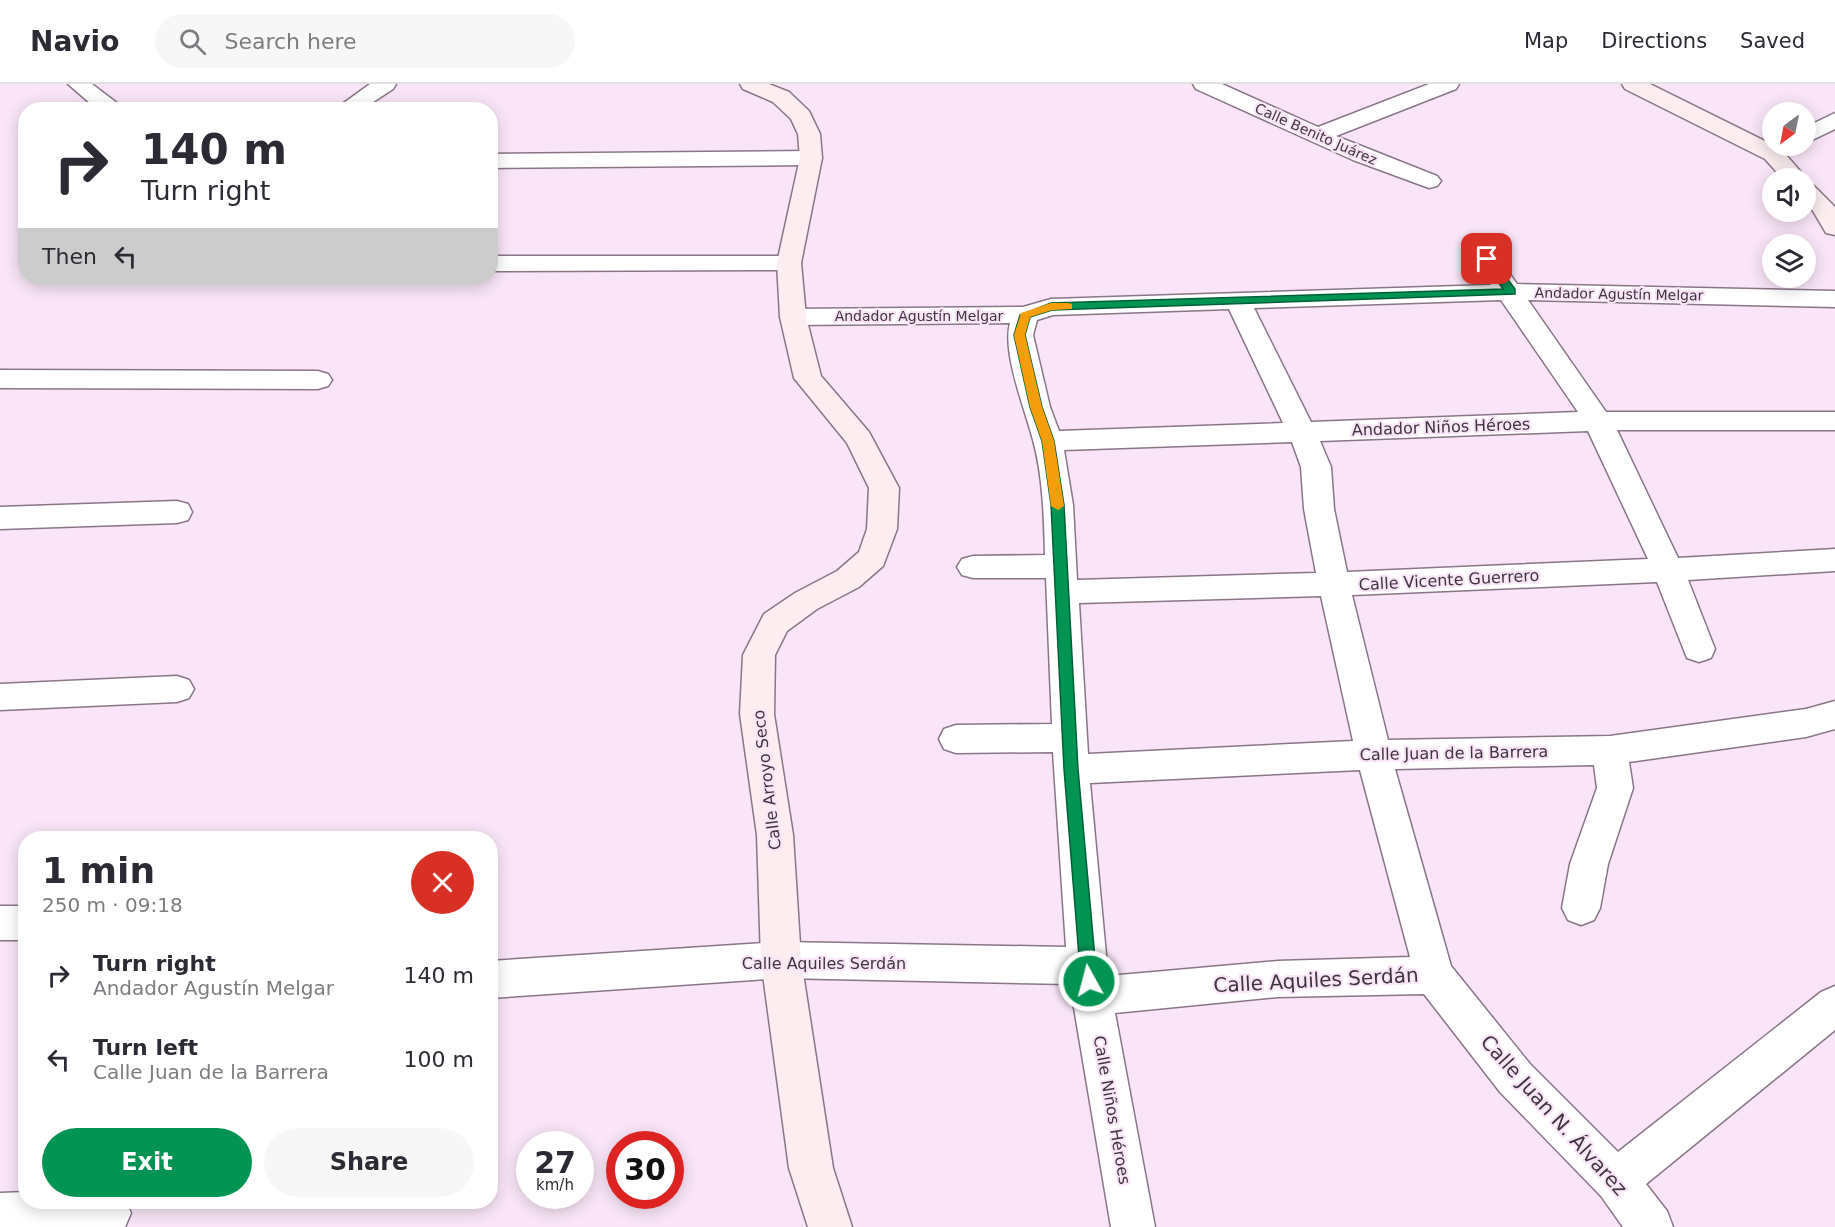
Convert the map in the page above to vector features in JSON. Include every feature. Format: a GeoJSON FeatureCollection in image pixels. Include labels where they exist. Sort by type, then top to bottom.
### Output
{"type":"FeatureCollection","features":[{"type":"Feature","properties":{"kind":"street"},"geometry":{"type":"LineString","coordinates":[[79,84],[102,102]]}},
{"type":"Feature","properties":{"kind":"street"},"geometry":{"type":"LineString","coordinates":[[357,102],[385,84]]}},
{"type":"Feature","properties":{"kind":"street","name":"Calle Arroyo Seco"},"geometry":{"type":"LineString","coordinates":[[751,84],[781,97],[801,116],[808,134],[811,158],[789,263],[793,317],[808,378],[858,439],[884,488],[882,529],[872,558],[848,579],[806,601],[775,623],[759,655],[757,714],[775,835],[780,960],[811,1168],[830,1227]]}},
{"type":"Feature","properties":{"kind":"street","name":"Calle Benito Juárez"},"geometry":{"type":"LineString","coordinates":[[1204,84],[1361,155],[1429,181]]}},
{"type":"Feature","properties":{"kind":"street"},"geometry":{"type":"LineString","coordinates":[[1318,135],[1448,84]]}},
{"type":"Feature","properties":{"kind":"street"},"geometry":{"type":"LineString","coordinates":[[1633,84],[1762,142]]}},
{"type":"Feature","properties":{"kind":"street"},"geometry":{"type":"LineString","coordinates":[[1816,130],[1835,120]]}},
{"type":"Feature","properties":{"kind":"street"},"geometry":{"type":"LineString","coordinates":[[498,161],[811,158]]}},
{"type":"Feature","properties":{"kind":"street"},"geometry":{"type":"LineString","coordinates":[[1821,202],[1835,228]]}},
{"type":"Feature","properties":{"kind":"street"},"geometry":{"type":"LineString","coordinates":[[1475,243],[1511,292],[1598,422],[1669,571],[1699,649]]}},
{"type":"Feature","properties":{"kind":"street"},"geometry":{"type":"LineString","coordinates":[[498,264],[789,263]]}},
{"type":"Feature","properties":{"kind":"street","name":"Andador Agustín Melgar"},"geometry":{"type":"LineString","coordinates":[[793,317],[1025,315],[1051,307],[1511,292],[1835,299]]}},
{"type":"Feature","properties":{"kind":"street"},"geometry":{"type":"LineString","coordinates":[[1238,301],[1302,432],[1316,467],[1319,509],[1334,585],[1374,755],[1434,975]]}},
{"type":"Feature","properties":{"kind":"street","name":"Calle Niños Héroes"},"geometry":{"type":"LineString","coordinates":[[1025,315],[1020,335],[1036,407],[1048,441],[1058,505],[1071,754],[1089,981],[1133,1227]]}},
{"type":"Feature","properties":{"kind":"street"},"geometry":{"type":"LineString","coordinates":[[0,379],[318,380]]}},
{"type":"Feature","properties":{"kind":"street","name":"Andador Niños Héroes"},"geometry":{"type":"LineString","coordinates":[[1048,441],[1598,422],[1835,421]]}},
{"type":"Feature","properties":{"kind":"street"},"geometry":{"type":"LineString","coordinates":[[0,518],[177,512]]}},
{"type":"Feature","properties":{"kind":"street","name":"Calle Vicente Guerrero"},"geometry":{"type":"LineString","coordinates":[[973,567],[1061,579],[1334,585],[1669,571],[1835,560]]}},
{"type":"Feature","properties":{"kind":"street"},"geometry":{"type":"LineString","coordinates":[[0,697],[177,689]]}},
{"type":"Feature","properties":{"kind":"street","name":"Calle Juan de la Barrera"},"geometry":{"type":"LineString","coordinates":[[956,739],[1071,754],[1374,755],[1610,750],[1806,723],[1835,715]]}},
{"type":"Feature","properties":{"kind":"street"},"geometry":{"type":"LineString","coordinates":[[1581,908],[1589,864],[1615,788],[1610,750]]}},
{"type":"Feature","properties":{"kind":"street"},"geometry":{"type":"LineString","coordinates":[[0,923],[18,923]]}},
{"type":"Feature","properties":{"kind":"street","name":"Calle Aquiles Serdán"},"geometry":{"type":"LineString","coordinates":[[498,979],[780,960],[1089,981],[1434,975]]}},
{"type":"Feature","properties":{"kind":"street","name":"Calle Juan N. Álvarez"},"geometry":{"type":"LineString","coordinates":[[1434,975],[1515,1078],[1616,1181],[1651,1227]]}},
{"type":"Feature","properties":{"kind":"street"},"geometry":{"type":"LineString","coordinates":[[1616,1181],[1835,1005]]}},
{"type":"Feature","properties":{"kind":"street"},"geometry":{"type":"LineString","coordinates":[[0,1215],[109,1214]]}},
{"type":"Feature","properties":{"kind":"slow traffic"},"geometry":{"type":"LineString","coordinates":[[1058,506],[1048,441],[1036,407],[1020,335],[1025,315],[1051,307],[1068,306]]}},
{"type":"Feature","properties":{"kind":"route"},"geometry":{"type":"LineString","coordinates":[[1089,981],[1071,769],[1058,505],[1048,441],[1036,407],[1020,335],[1025,315],[1051,307],[1511,292],[1487,259]]}}]}
